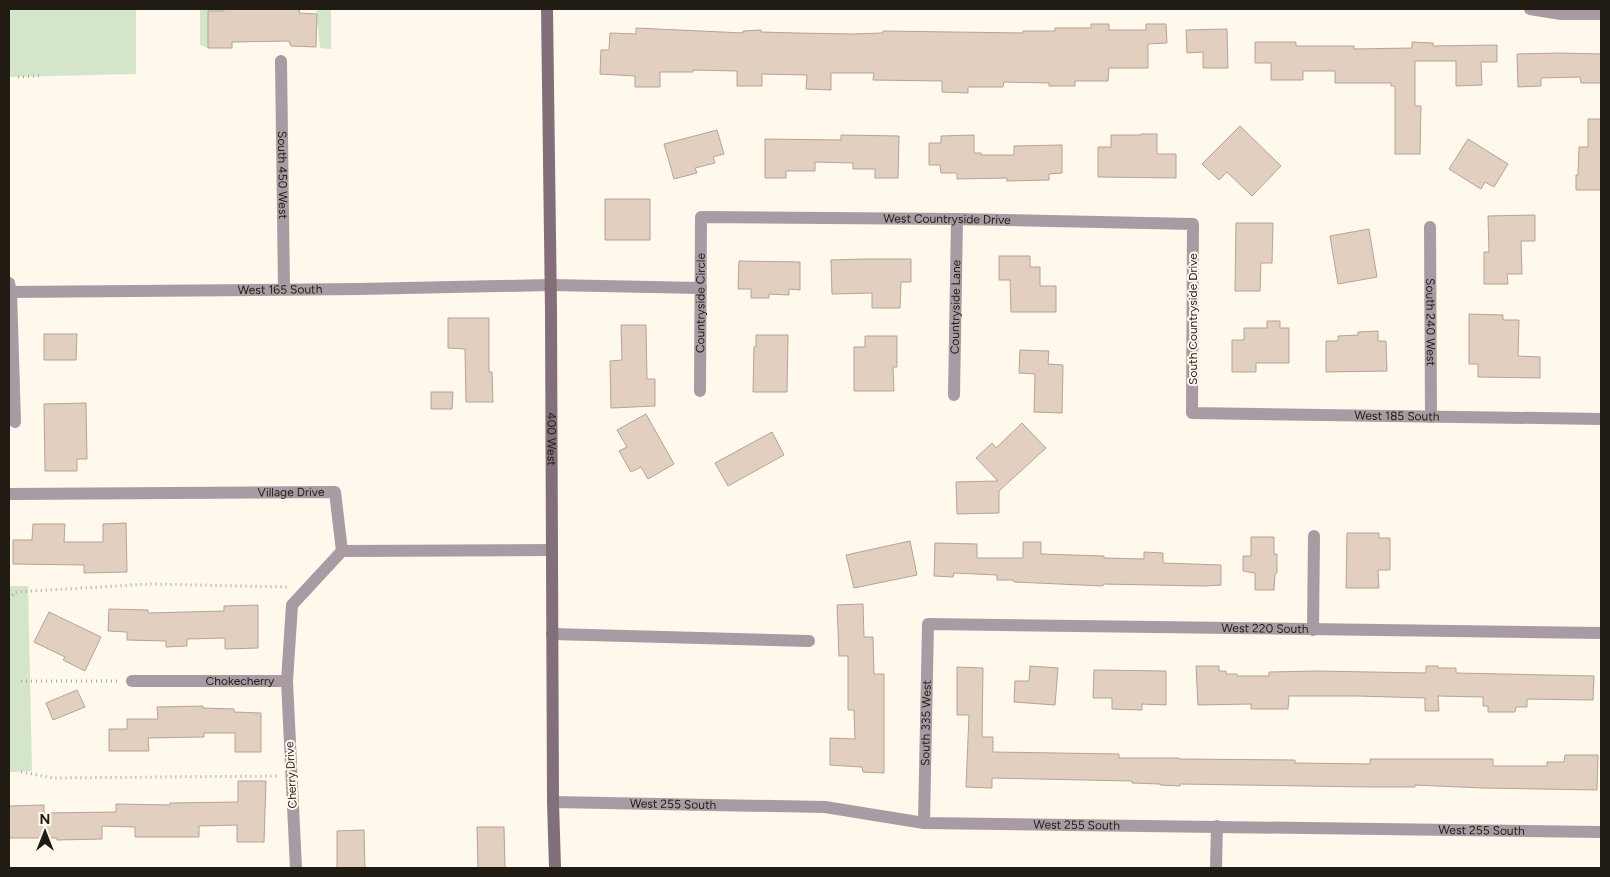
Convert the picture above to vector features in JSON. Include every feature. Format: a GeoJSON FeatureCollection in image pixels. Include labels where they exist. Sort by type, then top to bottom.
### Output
{"type":"FeatureCollection","features":[{"type":"Feature","properties":{"kind":"main road","name":"400 West"},"geometry":{"type":"LineString","coordinates":[[546,9],[551,284],[553,802],[555,868]]}},
{"type":"Feature","properties":{"kind":"street"},"geometry":{"type":"LineString","coordinates":[[1530,9],[1561,14],[1601,14]]}},
{"type":"Feature","properties":{"kind":"street","name":"South 450 West"},"geometry":{"type":"LineString","coordinates":[[281,61],[284,289]]}},
{"type":"Feature","properties":{"kind":"street","name":"West Countryside Drive"},"geometry":{"type":"LineString","coordinates":[[701,217],[957,219],[1193,224]]}},
{"type":"Feature","properties":{"kind":"street","name":"Countryside Circle"},"geometry":{"type":"LineString","coordinates":[[700,391],[701,217]]}},
{"type":"Feature","properties":{"kind":"street","name":"Countryside Lane"},"geometry":{"type":"LineString","coordinates":[[954,395],[957,219]]}},
{"type":"Feature","properties":{"kind":"street","name":"South Countryside Drive"},"geometry":{"type":"LineString","coordinates":[[1192,413],[1193,224]]}},
{"type":"Feature","properties":{"kind":"street","name":"South 240 West"},"geometry":{"type":"LineString","coordinates":[[1430,227],[1431,417]]}},
{"type":"Feature","properties":{"kind":"street"},"geometry":{"type":"LineString","coordinates":[[551,284],[701,288]]}},
{"type":"Feature","properties":{"kind":"street","name":"West 165 South"},"geometry":{"type":"LineString","coordinates":[[10,289],[284,289],[551,284]]}},
{"type":"Feature","properties":{"kind":"street"},"geometry":{"type":"LineString","coordinates":[[10,289],[15,422]]}},
{"type":"Feature","properties":{"kind":"street","name":"West 185 South"},"geometry":{"type":"LineString","coordinates":[[1192,413],[1601,419]]}},
{"type":"Feature","properties":{"kind":"street","name":"Village Drive"},"geometry":{"type":"LineString","coordinates":[[9,494],[335,492],[342,551]]}},
{"type":"Feature","properties":{"kind":"street"},"geometry":{"type":"LineString","coordinates":[[1313,630],[1314,536]]}},
{"type":"Feature","properties":{"kind":"street"},"geometry":{"type":"LineString","coordinates":[[342,551],[552,550]]}},
{"type":"Feature","properties":{"kind":"street","name":"Chokecherry"},"geometry":{"type":"LineString","coordinates":[[132,681],[287,681],[292,606],[342,551]]}},
{"type":"Feature","properties":{"kind":"street","name":"West 220 South"},"geometry":{"type":"LineString","coordinates":[[928,624],[1601,633]]}},
{"type":"Feature","properties":{"kind":"street","name":"South 335 West"},"geometry":{"type":"LineString","coordinates":[[924,823],[928,624]]}},
{"type":"Feature","properties":{"kind":"street"},"geometry":{"type":"LineString","coordinates":[[552,634],[809,641]]}},
{"type":"Feature","properties":{"kind":"street","name":"Cherry Drive"},"geometry":{"type":"LineString","coordinates":[[287,681],[296,868]]}},
{"type":"Feature","properties":{"kind":"street","name":"West 255 South"},"geometry":{"type":"LineString","coordinates":[[553,802],[825,807],[924,823],[1601,832]]}},
{"type":"Feature","properties":{"kind":"street"},"geometry":{"type":"LineString","coordinates":[[1216,868],[1217,826]]}},
{"type":"Feature","properties":{"kind":"path"},"geometry":{"type":"LineString","coordinates":[[18,77],[40,76]]}},
{"type":"Feature","properties":{"kind":"path"},"geometry":{"type":"LineString","coordinates":[[9,599],[14,592],[150,584],[308,588]]}},
{"type":"Feature","properties":{"kind":"path"},"geometry":{"type":"LineString","coordinates":[[21,681],[132,681]]}},
{"type":"Feature","properties":{"kind":"path"},"geometry":{"type":"LineString","coordinates":[[21,772],[53,778],[291,776]]}},
{"type":"Feature","properties":{"kind":"green space"},"geometry":{"type":"Polygon","coordinates":[[[9,9],[136,9],[136,74],[9,77],[9,9]]]}},
{"type":"Feature","properties":{"kind":"green space"},"geometry":{"type":"Polygon","coordinates":[[[200,9],[224,9],[224,11],[208,11],[208,48],[200,45],[200,9]]]}},
{"type":"Feature","properties":{"kind":"green space"},"geometry":{"type":"Polygon","coordinates":[[[316,9],[331,9],[331,49],[320,48],[316,9]]]}},
{"type":"Feature","properties":{"kind":"green space"},"geometry":{"type":"Polygon","coordinates":[[[9,586],[28,586],[32,771],[9,772],[9,586]]]}},
{"type":"Feature","properties":{"kind":"building"},"geometry":{"type":"Polygon","coordinates":[[[224,9],[300,9],[299,13],[317,14],[316,47],[291,46],[289,41],[232,42],[232,48],[208,48],[208,11],[224,11],[224,9]]]}},
{"type":"Feature","properties":{"kind":"building"},"geometry":{"type":"Polygon","coordinates":[[[1091,24],[1109,24],[1109,30],[1146,30],[1146,24],[1166,24],[1167,43],[1148,44],[1148,68],[1109,68],[1108,81],[1075,81],[1075,86],[1049,86],[1049,83],[1004,82],[1003,87],[968,87],[968,93],[942,92],[942,81],[873,80],[874,73],[831,73],[831,90],[806,89],[807,75],[762,74],[762,86],[737,86],[737,71],[693,70],[693,72],[660,72],[660,87],[635,87],[635,76],[600,74],[601,50],[609,50],[610,33],[636,34],[636,28],[743,33],[743,31],[761,30],[761,32],[852,34],[883,33],[883,31],[1023,33],[1023,31],[1055,31],[1055,28],[1091,28],[1091,24]]]}},
{"type":"Feature","properties":{"kind":"building"},"geometry":{"type":"Polygon","coordinates":[[[1227,29],[1228,68],[1203,68],[1203,52],[1187,53],[1186,30],[1227,29]]]}},
{"type":"Feature","properties":{"kind":"building"},"geometry":{"type":"Polygon","coordinates":[[[1255,42],[1296,42],[1296,46],[1354,46],[1354,49],[1412,48],[1412,42],[1433,43],[1433,46],[1497,45],[1497,62],[1481,62],[1482,85],[1456,86],[1456,61],[1415,61],[1415,106],[1421,106],[1420,154],[1395,154],[1395,86],[1391,86],[1391,83],[1335,83],[1335,71],[1303,71],[1303,80],[1271,80],[1271,63],[1255,63],[1255,42]]]}},
{"type":"Feature","properties":{"kind":"building"},"geometry":{"type":"Polygon","coordinates":[[[1517,54],[1601,54],[1601,83],[1581,83],[1580,77],[1541,78],[1541,86],[1518,87],[1517,54]]]}},
{"type":"Feature","properties":{"kind":"building"},"geometry":{"type":"Polygon","coordinates":[[[1588,119],[1601,119],[1601,190],[1576,190],[1579,147],[1588,147],[1588,119]]]}},
{"type":"Feature","properties":{"kind":"building"},"geometry":{"type":"Polygon","coordinates":[[[1240,126],[1281,166],[1252,196],[1227,172],[1219,180],[1202,164],[1240,126]]]}},
{"type":"Feature","properties":{"kind":"building"},"geometry":{"type":"Polygon","coordinates":[[[717,130],[724,154],[713,157],[715,163],[695,168],[697,173],[674,179],[664,144],[717,130]]]}},
{"type":"Feature","properties":{"kind":"building"},"geometry":{"type":"Polygon","coordinates":[[[1157,134],[1157,154],[1176,154],[1176,178],[1098,177],[1098,147],[1111,147],[1111,135],[1157,134]]]}},
{"type":"Feature","properties":{"kind":"building"},"geometry":{"type":"Polygon","coordinates":[[[841,135],[899,136],[898,178],[875,178],[875,169],[853,169],[853,163],[815,162],[815,171],[786,171],[786,178],[765,178],[765,139],[841,140],[841,135]]]}},
{"type":"Feature","properties":{"kind":"building"},"geometry":{"type":"Polygon","coordinates":[[[974,135],[974,153],[981,153],[981,155],[1014,155],[1014,146],[1062,145],[1062,173],[1049,174],[1049,180],[1007,181],[1007,178],[957,179],[957,173],[941,173],[940,165],[929,165],[929,143],[941,143],[941,136],[974,135]]]}},
{"type":"Feature","properties":{"kind":"building"},"geometry":{"type":"Polygon","coordinates":[[[1468,139],[1508,164],[1494,187],[1485,182],[1481,189],[1449,169],[1468,139]]]}},
{"type":"Feature","properties":{"kind":"building"},"geometry":{"type":"Polygon","coordinates":[[[605,199],[650,199],[650,240],[605,240],[605,199]]]}},
{"type":"Feature","properties":{"kind":"building"},"geometry":{"type":"Polygon","coordinates":[[[1535,215],[1535,241],[1521,241],[1522,274],[1507,274],[1508,284],[1484,284],[1484,252],[1489,252],[1488,216],[1535,215]]]}},
{"type":"Feature","properties":{"kind":"building"},"geometry":{"type":"Polygon","coordinates":[[[1236,223],[1273,223],[1272,263],[1261,263],[1260,291],[1235,291],[1236,223]]]}},
{"type":"Feature","properties":{"kind":"building"},"geometry":{"type":"Polygon","coordinates":[[[1369,229],[1377,277],[1338,284],[1330,236],[1369,229]]]}},
{"type":"Feature","properties":{"kind":"building"},"geometry":{"type":"Polygon","coordinates":[[[999,256],[1030,256],[1030,267],[1040,267],[1040,286],[1056,286],[1056,312],[1011,312],[1010,280],[999,280],[999,256]]]}},
{"type":"Feature","properties":{"kind":"building"},"geometry":{"type":"Polygon","coordinates":[[[911,259],[911,282],[901,282],[900,308],[872,308],[872,293],[832,294],[831,260],[911,259]]]}},
{"type":"Feature","properties":{"kind":"building"},"geometry":{"type":"Polygon","coordinates":[[[739,261],[800,262],[800,290],[789,289],[789,295],[769,294],[769,298],[751,298],[751,289],[738,289],[739,261]]]}},
{"type":"Feature","properties":{"kind":"building"},"geometry":{"type":"Polygon","coordinates":[[[1469,314],[1503,315],[1503,320],[1519,320],[1518,356],[1540,357],[1540,378],[1478,377],[1478,364],[1469,364],[1469,314]]]}},
{"type":"Feature","properties":{"kind":"building"},"geometry":{"type":"Polygon","coordinates":[[[448,318],[489,318],[489,372],[492,372],[493,402],[466,402],[465,349],[448,348],[448,318]]]}},
{"type":"Feature","properties":{"kind":"building"},"geometry":{"type":"Polygon","coordinates":[[[1267,321],[1280,321],[1280,328],[1289,328],[1289,363],[1256,363],[1256,372],[1232,372],[1232,340],[1244,340],[1244,328],[1267,328],[1267,321]]]}},
{"type":"Feature","properties":{"kind":"building"},"geometry":{"type":"Polygon","coordinates":[[[621,325],[646,325],[647,379],[655,379],[655,406],[611,408],[610,361],[622,360],[621,325]]]}},
{"type":"Feature","properties":{"kind":"building"},"geometry":{"type":"Polygon","coordinates":[[[1378,331],[1378,341],[1386,341],[1387,371],[1326,372],[1326,341],[1338,341],[1338,336],[1358,335],[1358,332],[1378,331]]]}},
{"type":"Feature","properties":{"kind":"building"},"geometry":{"type":"Polygon","coordinates":[[[44,334],[77,334],[76,360],[44,360],[44,334]]]}},
{"type":"Feature","properties":{"kind":"building"},"geometry":{"type":"Polygon","coordinates":[[[756,335],[788,335],[787,392],[753,392],[756,335]]]}},
{"type":"Feature","properties":{"kind":"building"},"geometry":{"type":"Polygon","coordinates":[[[865,336],[897,336],[897,367],[893,367],[894,391],[854,391],[854,347],[865,347],[865,336]]]}},
{"type":"Feature","properties":{"kind":"building"},"geometry":{"type":"Polygon","coordinates":[[[1020,350],[1049,351],[1048,364],[1063,365],[1062,413],[1034,412],[1035,374],[1019,373],[1020,350]]]}},
{"type":"Feature","properties":{"kind":"building"},"geometry":{"type":"Polygon","coordinates":[[[431,392],[453,392],[452,409],[431,409],[431,392]]]}},
{"type":"Feature","properties":{"kind":"building"},"geometry":{"type":"Polygon","coordinates":[[[86,403],[87,459],[77,459],[77,471],[45,471],[44,404],[86,403]]]}},
{"type":"Feature","properties":{"kind":"building"},"geometry":{"type":"Polygon","coordinates":[[[646,414],[674,464],[648,479],[641,467],[631,472],[619,451],[627,447],[617,430],[646,414]]]}},
{"type":"Feature","properties":{"kind":"building"},"geometry":{"type":"Polygon","coordinates":[[[1022,423],[1046,448],[999,491],[999,513],[957,514],[956,482],[998,481],[976,458],[992,443],[996,448],[1022,423]]]}},
{"type":"Feature","properties":{"kind":"building"},"geometry":{"type":"Polygon","coordinates":[[[772,432],[784,455],[728,486],[715,463],[772,432]]]}},
{"type":"Feature","properties":{"kind":"building"},"geometry":{"type":"Polygon","coordinates":[[[126,523],[127,572],[84,573],[84,565],[13,564],[13,540],[32,540],[33,524],[65,524],[64,542],[103,542],[103,524],[126,523]]]}},
{"type":"Feature","properties":{"kind":"building"},"geometry":{"type":"Polygon","coordinates":[[[1347,533],[1379,533],[1379,538],[1390,538],[1390,570],[1378,570],[1379,588],[1346,588],[1347,533]]]}},
{"type":"Feature","properties":{"kind":"building"},"geometry":{"type":"Polygon","coordinates":[[[1251,537],[1274,537],[1274,554],[1277,554],[1277,573],[1275,574],[1274,590],[1255,590],[1255,573],[1243,571],[1243,556],[1251,556],[1251,537]]]}},
{"type":"Feature","properties":{"kind":"building"},"geometry":{"type":"Polygon","coordinates":[[[910,541],[917,575],[854,588],[846,555],[910,541]]]}},
{"type":"Feature","properties":{"kind":"building"},"geometry":{"type":"Polygon","coordinates":[[[1023,542],[1041,542],[1041,554],[1144,559],[1144,552],[1163,553],[1163,563],[1221,565],[1221,585],[1103,584],[1103,586],[1014,582],[1013,580],[997,580],[997,575],[954,573],[953,577],[934,576],[935,543],[977,544],[977,558],[1023,558],[1023,542]]]}},
{"type":"Feature","properties":{"kind":"building"},"geometry":{"type":"Polygon","coordinates":[[[863,604],[864,637],[873,637],[874,674],[884,674],[884,773],[863,772],[862,767],[830,765],[830,738],[855,739],[854,710],[848,710],[848,656],[839,656],[837,605],[863,604]]]}},
{"type":"Feature","properties":{"kind":"building"},"geometry":{"type":"Polygon","coordinates":[[[258,605],[258,648],[225,649],[225,638],[187,639],[187,646],[166,647],[166,641],[127,640],[127,632],[108,631],[109,609],[148,610],[148,613],[224,611],[224,606],[258,605]]]}},
{"type":"Feature","properties":{"kind":"building"},"geometry":{"type":"Polygon","coordinates":[[[49,612],[101,637],[85,671],[63,660],[65,657],[34,642],[49,612]]]}},
{"type":"Feature","properties":{"kind":"building"},"geometry":{"type":"Polygon","coordinates":[[[1030,666],[1058,668],[1055,705],[1014,702],[1015,681],[1029,681],[1030,666]]]}},
{"type":"Feature","properties":{"kind":"building"},"geometry":{"type":"Polygon","coordinates":[[[1196,666],[1219,666],[1219,671],[1226,671],[1226,674],[1237,674],[1237,676],[1269,676],[1269,672],[1316,671],[1426,673],[1426,666],[1438,666],[1438,668],[1456,668],[1456,673],[1594,676],[1593,700],[1527,699],[1527,707],[1516,707],[1515,712],[1488,712],[1488,706],[1483,706],[1483,697],[1438,696],[1439,711],[1425,711],[1425,698],[1358,696],[1289,696],[1288,709],[1251,709],[1251,704],[1198,705],[1196,666]]]}},
{"type":"Feature","properties":{"kind":"building"},"geometry":{"type":"Polygon","coordinates":[[[957,667],[983,668],[982,737],[993,737],[993,752],[1119,754],[1119,758],[1295,760],[1295,763],[1370,764],[1370,759],[1493,759],[1493,766],[1547,766],[1547,762],[1564,762],[1565,755],[1598,755],[1597,790],[1415,785],[1415,787],[1369,787],[1180,784],[1180,786],[1132,783],[1132,781],[992,778],[992,788],[966,787],[969,715],[957,715],[957,667]]]}},
{"type":"Feature","properties":{"kind":"building"},"geometry":{"type":"Polygon","coordinates":[[[1094,670],[1166,671],[1166,705],[1142,704],[1142,710],[1112,709],[1112,698],[1093,698],[1094,670]]]}},
{"type":"Feature","properties":{"kind":"building"},"geometry":{"type":"Polygon","coordinates":[[[77,690],[85,707],[53,720],[46,703],[77,690]]]}},
{"type":"Feature","properties":{"kind":"building"},"geometry":{"type":"Polygon","coordinates":[[[203,706],[203,708],[234,709],[234,712],[261,713],[261,752],[235,752],[235,733],[204,733],[204,737],[148,738],[149,751],[109,751],[109,729],[127,729],[127,719],[158,719],[157,707],[203,706]]]}},
{"type":"Feature","properties":{"kind":"building"},"geometry":{"type":"Polygon","coordinates":[[[238,781],[266,781],[264,842],[237,842],[237,825],[199,826],[199,837],[135,837],[135,827],[102,826],[102,839],[9,838],[9,806],[44,805],[44,813],[116,812],[116,804],[170,805],[170,803],[238,802],[238,781]]]}},
{"type":"Feature","properties":{"kind":"building"},"geometry":{"type":"Polygon","coordinates":[[[477,827],[504,827],[505,868],[478,868],[477,827]]]}},
{"type":"Feature","properties":{"kind":"building"},"geometry":{"type":"Polygon","coordinates":[[[364,830],[365,868],[337,868],[337,831],[364,830]]]}}]}
